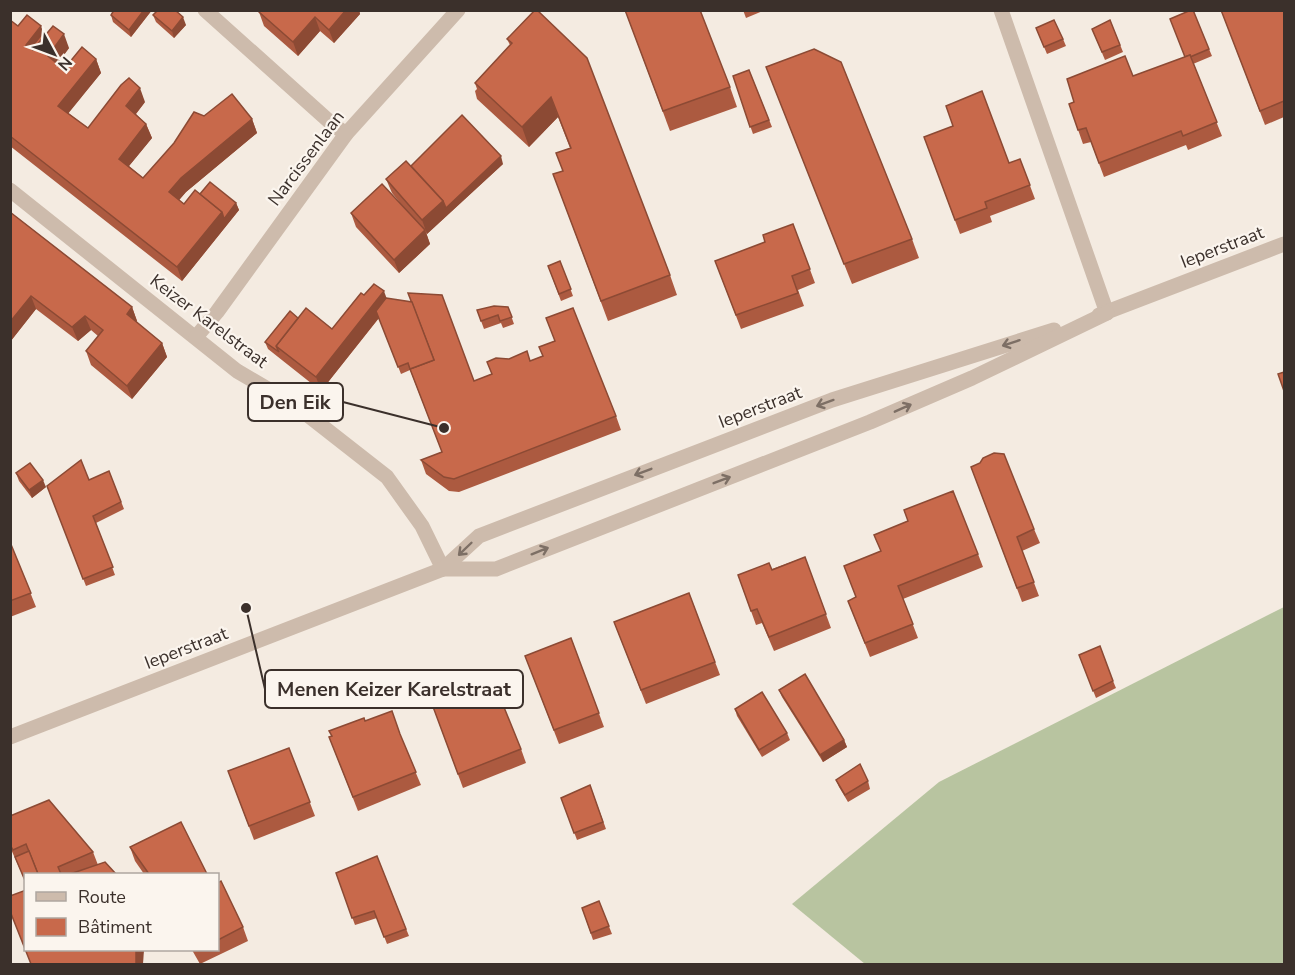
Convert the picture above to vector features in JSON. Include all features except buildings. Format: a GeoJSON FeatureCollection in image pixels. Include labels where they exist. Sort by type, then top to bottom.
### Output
{"type":"FeatureCollection","features":[{"type":"Feature","properties":{"kind":"street"},"geometry":{"type":"LineString","coordinates":[[205,10],[346,134]]}},
{"type":"Feature","properties":{"kind":"street","name":"Narcissenlaan"},"geometry":{"type":"LineString","coordinates":[[196,337],[217,312],[346,134],[458,10]]}},
{"type":"Feature","properties":{"kind":"street"},"geometry":{"type":"LineString","coordinates":[[1001,10],[1107,313]]}},
{"type":"Feature","properties":{"kind":"street","name":"Keizer Karelstraat"},"geometry":{"type":"LineString","coordinates":[[10,190],[237,370],[295,405],[387,477],[422,526],[443,569]]}},
{"type":"Feature","properties":{"kind":"street","name":"Ieperstraat"},"geometry":{"type":"LineString","coordinates":[[443,569],[479,536],[543,511],[832,400],[1107,313],[1284,244]]}},
{"type":"Feature","properties":{"kind":"street","name":"Ieperstraat"},"geometry":{"type":"LineString","coordinates":[[10,737],[443,569],[496,569],[870,422],[972,378],[1107,313]]}},
{"type":"Feature","properties":{"kind":"green space"},"geometry":{"type":"Polygon","coordinates":[[[1284,607],[1284,964],[865,964],[792,904],[939,782],[1284,607]]]}},
{"type":"Feature","properties":{"kind":"place","name":"Den Eik"},"geometry":{"type":"Point","coordinates":[444,428]}},
{"type":"Feature","properties":{"kind":"place","name":"Menen Keizer Karelstraat"},"geometry":{"type":"Point","coordinates":[246,608]}}]}
